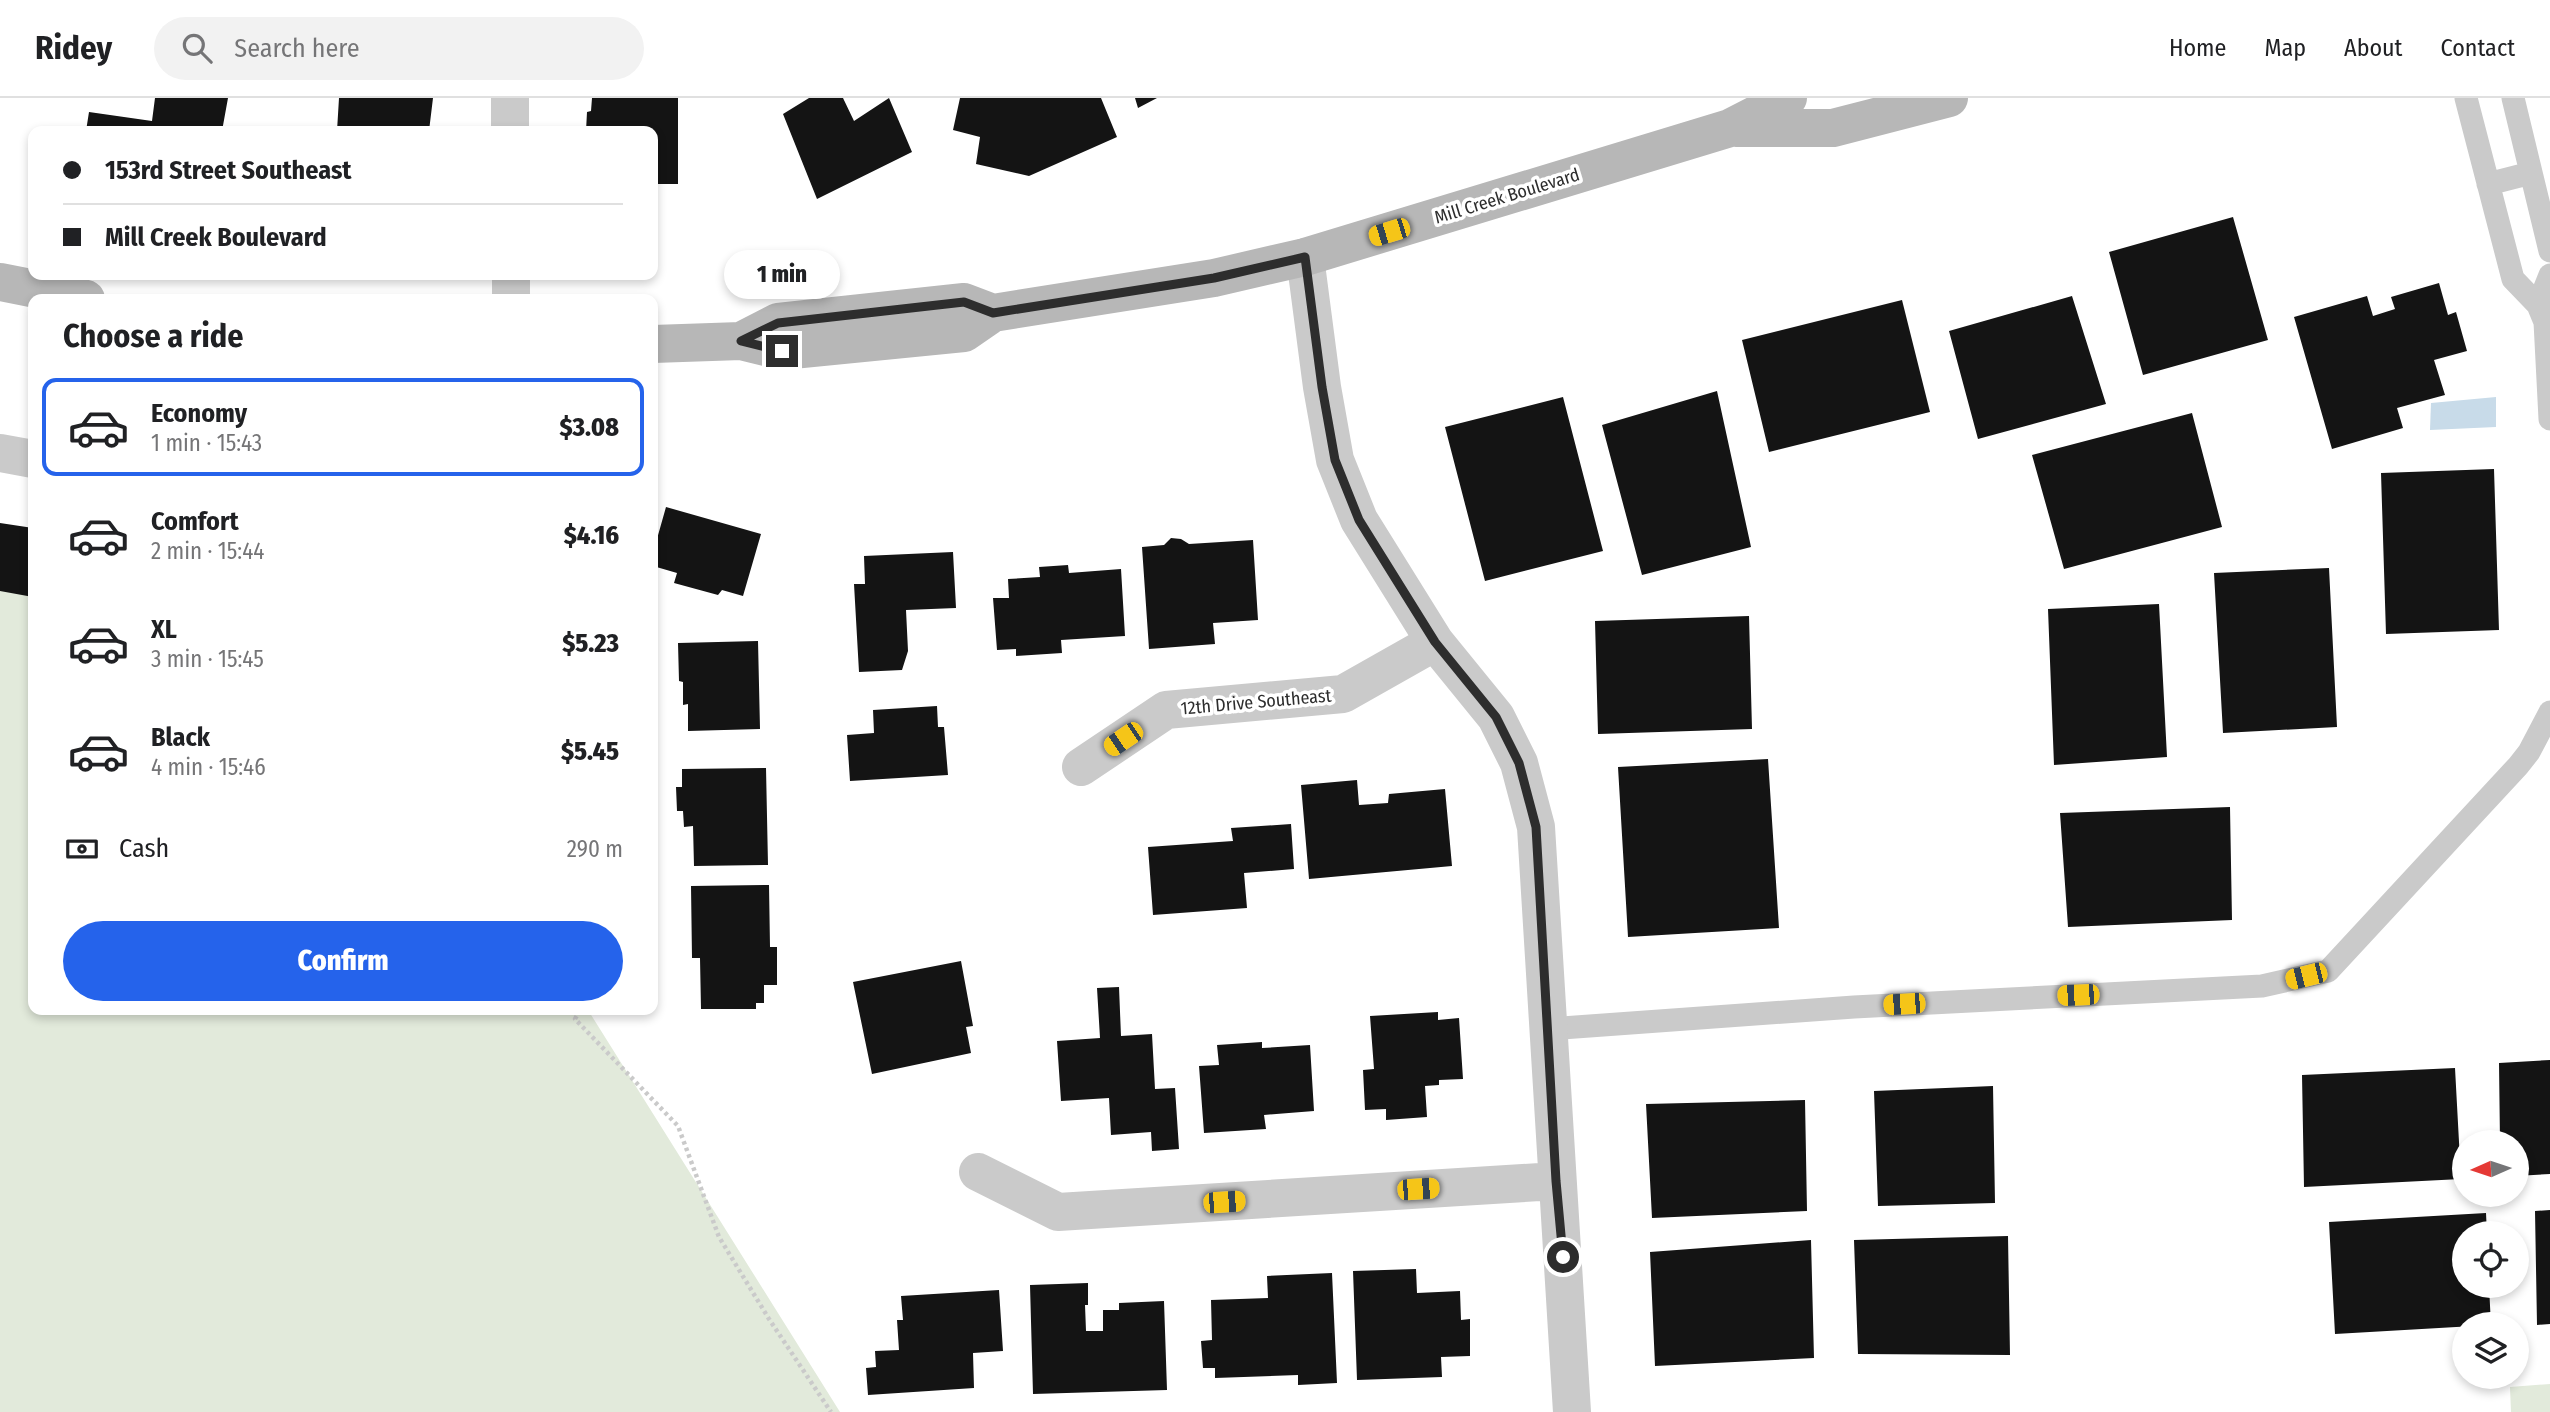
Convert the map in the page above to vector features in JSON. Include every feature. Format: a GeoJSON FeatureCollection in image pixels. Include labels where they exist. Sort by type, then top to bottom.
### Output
{"type":"FeatureCollection","features":[{"type":"Feature","properties":{"kind":"street"},"geometry":{"type":"LineString","coordinates":[[510,98],[510,126]]}},
{"type":"Feature","properties":{"kind":"street","name":"Mill Creek Boulevard"},"geometry":{"type":"LineString","coordinates":[[658,344],[741,341],[782,351],[964,333],[993,313],[1214,278],[1305,257],[1730,128],[1788,98]]}},
{"type":"Feature","properties":{"kind":"street","name":"Mill Creek Boulevard"},"geometry":{"type":"LineString","coordinates":[[1730,128],[1833,128],[1949,98]]}},
{"type":"Feature","properties":{"kind":"street"},"geometry":{"type":"LineString","coordinates":[[1305,257],[1322,387],[1335,460],[1359,520],[1435,642],[1496,717],[1519,763],[1536,827],[1572,1412]]}},
{"type":"Feature","properties":{"kind":"street"},"geometry":{"type":"LineString","coordinates":[[0,282],[61,294]]}},
{"type":"Feature","properties":{"kind":"street"},"geometry":{"type":"LineString","coordinates":[[0,453],[28,458]]}},
{"type":"Feature","properties":{"kind":"street","name":"12th Drive Southeast"},"geometry":{"type":"LineString","coordinates":[[1081,767],[1166,710],[1343,694],[1435,642]]}},
{"type":"Feature","properties":{"kind":"street"},"geometry":{"type":"LineString","coordinates":[[978,1172],[1058,1212],[1556,1181]]}},
{"type":"Feature","properties":{"kind":"lane"},"geometry":{"type":"LineString","coordinates":[[2466,98],[2513,279],[2539,305],[2545,322],[2550,419]]}},
{"type":"Feature","properties":{"kind":"lane"},"geometry":{"type":"LineString","coordinates":[[2513,98],[2550,251]]}},
{"type":"Feature","properties":{"kind":"lane"},"geometry":{"type":"LineString","coordinates":[[2488,184],[2531,173]]}},
{"type":"Feature","properties":{"kind":"lane"},"geometry":{"type":"LineString","coordinates":[[2539,305],[2550,275]]}},
{"type":"Feature","properties":{"kind":"lane"},"geometry":{"type":"LineString","coordinates":[[1548,1029],[1882,1005],[2262,986],[2328,971],[2518,766],[2529,752],[2550,712]]}},
{"type":"Feature","properties":{"kind":"path"},"geometry":{"type":"LineString","coordinates":[[577,1015],[575,1019],[678,1126],[719,1237],[831,1412]]}},
{"type":"Feature","properties":{"kind":"green space"},"geometry":{"type":"Polygon","coordinates":[[[0,579],[28,585],[28,1015],[591,1015],[840,1412],[0,1412],[0,579]]]}},
{"type":"Feature","properties":{"kind":"green space"},"geometry":{"type":"Polygon","coordinates":[[[2550,1384],[2550,1412],[2511,1412],[2510,1389],[2529,1389],[2529,1386],[2550,1384]]]}},
{"type":"Feature","properties":{"kind":"water"},"geometry":{"type":"Polygon","coordinates":[[[2496,397],[2496,427],[2430,430],[2431,403],[2496,397]]]}},
{"type":"Feature","properties":{"kind":"building"},"geometry":{"type":"Polygon","coordinates":[[[155,98],[228,98],[223,126],[87,126],[89,112],[152,121],[155,98]]]}},
{"type":"Feature","properties":{"kind":"building"},"geometry":{"type":"Polygon","coordinates":[[[339,98],[433,98],[430,126],[337,126],[339,98]]]}},
{"type":"Feature","properties":{"kind":"building"},"geometry":{"type":"Polygon","coordinates":[[[592,98],[678,98],[678,184],[658,184],[658,126],[586,126],[587,112],[591,111],[592,98]]]}},
{"type":"Feature","properties":{"kind":"building"},"geometry":{"type":"Polygon","coordinates":[[[809,98],[843,98],[854,121],[889,98],[912,152],[817,199],[783,114],[809,98]]]}},
{"type":"Feature","properties":{"kind":"building"},"geometry":{"type":"Polygon","coordinates":[[[960,98],[1101,98],[1117,137],[1029,176],[976,164],[980,137],[953,130],[960,98]]]}},
{"type":"Feature","properties":{"kind":"building"},"geometry":{"type":"Polygon","coordinates":[[[1135,98],[1157,98],[1138,108],[1135,98]]]}},
{"type":"Feature","properties":{"kind":"building"},"geometry":{"type":"Polygon","coordinates":[[[2233,217],[2268,340],[2143,375],[2109,252],[2233,217]]]}},
{"type":"Feature","properties":{"kind":"building"},"geometry":{"type":"Polygon","coordinates":[[[2439,283],[2448,315],[2456,312],[2467,351],[2434,360],[2445,395],[2397,408],[2403,428],[2332,449],[2294,317],[2367,296],[2373,316],[2395,309],[2391,297],[2439,283]]]}},
{"type":"Feature","properties":{"kind":"building"},"geometry":{"type":"Polygon","coordinates":[[[2072,296],[2106,404],[1978,439],[1949,331],[2072,296]]]}},
{"type":"Feature","properties":{"kind":"building"},"geometry":{"type":"Polygon","coordinates":[[[1902,300],[1930,412],[1769,452],[1742,340],[1902,300]]]}},
{"type":"Feature","properties":{"kind":"building"},"geometry":{"type":"Polygon","coordinates":[[[1717,391],[1751,547],[1642,575],[1602,425],[1717,391]]]}},
{"type":"Feature","properties":{"kind":"building"},"geometry":{"type":"Polygon","coordinates":[[[1563,397],[1603,551],[1485,581],[1445,427],[1563,397]]]}},
{"type":"Feature","properties":{"kind":"building"},"geometry":{"type":"Polygon","coordinates":[[[2192,413],[2222,527],[2064,569],[2032,455],[2192,413]]]}},
{"type":"Feature","properties":{"kind":"building"},"geometry":{"type":"Polygon","coordinates":[[[2494,469],[2499,630],[2386,634],[2381,473],[2494,469]]]}},
{"type":"Feature","properties":{"kind":"building"},"geometry":{"type":"Polygon","coordinates":[[[666,507],[761,534],[743,596],[722,590],[718,595],[674,583],[677,573],[658,567],[658,535],[666,507]]]}},
{"type":"Feature","properties":{"kind":"building"},"geometry":{"type":"Polygon","coordinates":[[[0,523],[28,527],[28,596],[0,591],[0,523]]]}},
{"type":"Feature","properties":{"kind":"building"},"geometry":{"type":"Polygon","coordinates":[[[1171,538],[1181,539],[1189,544],[1253,540],[1258,620],[1213,623],[1215,644],[1149,649],[1142,547],[1164,545],[1171,538]]]}},
{"type":"Feature","properties":{"kind":"building"},"geometry":{"type":"Polygon","coordinates":[[[953,552],[956,608],[906,610],[908,651],[902,670],[859,672],[854,584],[865,584],[864,556],[953,552]]]}},
{"type":"Feature","properties":{"kind":"building"},"geometry":{"type":"Polygon","coordinates":[[[1068,565],[1069,573],[1121,569],[1125,636],[1061,640],[1062,653],[1016,656],[1016,649],[997,650],[993,598],[1009,598],[1008,579],[1040,577],[1039,567],[1068,565]]]}},
{"type":"Feature","properties":{"kind":"building"},"geometry":{"type":"Polygon","coordinates":[[[2329,568],[2337,727],[2223,733],[2214,573],[2329,568]]]}},
{"type":"Feature","properties":{"kind":"building"},"geometry":{"type":"Polygon","coordinates":[[[2159,604],[2167,757],[2054,765],[2048,609],[2159,604]]]}},
{"type":"Feature","properties":{"kind":"building"},"geometry":{"type":"Polygon","coordinates":[[[1749,616],[1752,729],[1598,734],[1595,621],[1749,616]]]}},
{"type":"Feature","properties":{"kind":"building"},"geometry":{"type":"Polygon","coordinates":[[[758,641],[760,729],[688,731],[688,704],[683,705],[683,682],[679,681],[678,643],[758,641]]]}},
{"type":"Feature","properties":{"kind":"building"},"geometry":{"type":"Polygon","coordinates":[[[937,706],[938,727],[944,727],[948,775],[850,781],[847,735],[874,733],[873,710],[937,706]]]}},
{"type":"Feature","properties":{"kind":"building"},"geometry":{"type":"Polygon","coordinates":[[[1768,759],[1779,928],[1628,937],[1618,767],[1768,759]]]}},
{"type":"Feature","properties":{"kind":"building"},"geometry":{"type":"Polygon","coordinates":[[[766,768],[768,865],[694,866],[693,826],[684,827],[683,811],[677,811],[676,787],[682,787],[682,769],[766,768]]]}},
{"type":"Feature","properties":{"kind":"building"},"geometry":{"type":"Polygon","coordinates":[[[1357,780],[1359,805],[1388,803],[1389,794],[1445,789],[1452,866],[1309,879],[1301,785],[1357,780]]]}},
{"type":"Feature","properties":{"kind":"building"},"geometry":{"type":"Polygon","coordinates":[[[2230,807],[2232,920],[2068,927],[2060,813],[2230,807]]]}},
{"type":"Feature","properties":{"kind":"building"},"geometry":{"type":"Polygon","coordinates":[[[1291,824],[1294,869],[1244,873],[1247,908],[1153,915],[1148,847],[1233,841],[1231,828],[1291,824]]]}},
{"type":"Feature","properties":{"kind":"building"},"geometry":{"type":"Polygon","coordinates":[[[769,885],[770,947],[777,947],[777,985],[764,985],[764,1003],[756,1003],[756,1009],[701,1009],[700,958],[692,958],[691,886],[769,885]]]}},
{"type":"Feature","properties":{"kind":"building"},"geometry":{"type":"Polygon","coordinates":[[[961,961],[973,1026],[966,1027],[971,1053],[872,1074],[853,982],[961,961]]]}},
{"type":"Feature","properties":{"kind":"building"},"geometry":{"type":"Polygon","coordinates":[[[1119,987],[1121,1036],[1152,1034],[1155,1089],[1175,1088],[1179,1149],[1152,1151],[1151,1132],[1111,1135],[1109,1098],[1061,1101],[1057,1041],[1100,1038],[1097,988],[1119,987]]]}},
{"type":"Feature","properties":{"kind":"building"},"geometry":{"type":"Polygon","coordinates":[[[1438,1012],[1438,1020],[1459,1018],[1463,1079],[1439,1080],[1439,1085],[1425,1086],[1427,1117],[1386,1120],[1386,1109],[1365,1110],[1363,1070],[1374,1069],[1370,1016],[1438,1012]]]}},
{"type":"Feature","properties":{"kind":"building"},"geometry":{"type":"Polygon","coordinates":[[[1262,1042],[1262,1048],[1310,1045],[1314,1111],[1264,1115],[1266,1129],[1204,1133],[1199,1066],[1219,1065],[1217,1045],[1262,1042]]]}},
{"type":"Feature","properties":{"kind":"building"},"geometry":{"type":"Polygon","coordinates":[[[2550,1060],[2550,1174],[2529,1175],[2529,1130],[2500,1130],[2499,1063],[2550,1060]]]}},
{"type":"Feature","properties":{"kind":"building"},"geometry":{"type":"Polygon","coordinates":[[[2455,1068],[2458,1130],[2452,1130],[2452,1179],[2304,1187],[2302,1075],[2455,1068]]]}},
{"type":"Feature","properties":{"kind":"building"},"geometry":{"type":"Polygon","coordinates":[[[1993,1086],[1995,1203],[1878,1206],[1874,1091],[1993,1086]]]}},
{"type":"Feature","properties":{"kind":"building"},"geometry":{"type":"Polygon","coordinates":[[[1805,1100],[1807,1211],[1652,1218],[1646,1104],[1805,1100]]]}},
{"type":"Feature","properties":{"kind":"building"},"geometry":{"type":"Polygon","coordinates":[[[2550,1210],[2550,1324],[2537,1325],[2535,1211],[2550,1210]]]}},
{"type":"Feature","properties":{"kind":"building"},"geometry":{"type":"Polygon","coordinates":[[[2486,1213],[2486,1221],[2452,1221],[2452,1298],[2490,1298],[2490,1312],[2452,1312],[2452,1327],[2335,1334],[2329,1222],[2486,1213]]]}},
{"type":"Feature","properties":{"kind":"building"},"geometry":{"type":"Polygon","coordinates":[[[2008,1236],[2010,1355],[1858,1354],[1854,1240],[2008,1236]]]}},
{"type":"Feature","properties":{"kind":"building"},"geometry":{"type":"Polygon","coordinates":[[[1811,1240],[1814,1358],[1655,1366],[1650,1252],[1811,1240]]]}},
{"type":"Feature","properties":{"kind":"building"},"geometry":{"type":"Polygon","coordinates":[[[1416,1269],[1417,1293],[1460,1291],[1461,1320],[1470,1319],[1470,1356],[1441,1357],[1442,1377],[1357,1380],[1353,1271],[1416,1269]]]}},
{"type":"Feature","properties":{"kind":"building"},"geometry":{"type":"Polygon","coordinates":[[[1332,1273],[1337,1383],[1298,1385],[1298,1375],[1215,1378],[1215,1368],[1203,1368],[1201,1341],[1212,1340],[1211,1300],[1268,1298],[1267,1276],[1332,1273]]]}},
{"type":"Feature","properties":{"kind":"building"},"geometry":{"type":"Polygon","coordinates":[[[1088,1283],[1086,1331],[1103,1331],[1103,1310],[1119,1310],[1119,1303],[1164,1301],[1167,1390],[1033,1394],[1030,1285],[1088,1283]]]}},
{"type":"Feature","properties":{"kind":"building"},"geometry":{"type":"Polygon","coordinates":[[[999,1290],[1003,1351],[973,1353],[974,1388],[868,1395],[866,1368],[876,1367],[875,1351],[899,1350],[897,1320],[903,1320],[901,1296],[999,1290]]]}},
{"type":"Feature","properties":{"kind":"route"},"geometry":{"type":"LineString","coordinates":[[782,351],[741,341],[778,323],[964,302],[993,313],[1214,278],[1305,257],[1322,387],[1335,460],[1359,520],[1435,642],[1496,717],[1519,763],[1536,827],[1556,1181],[1563,1257]]}}]}
